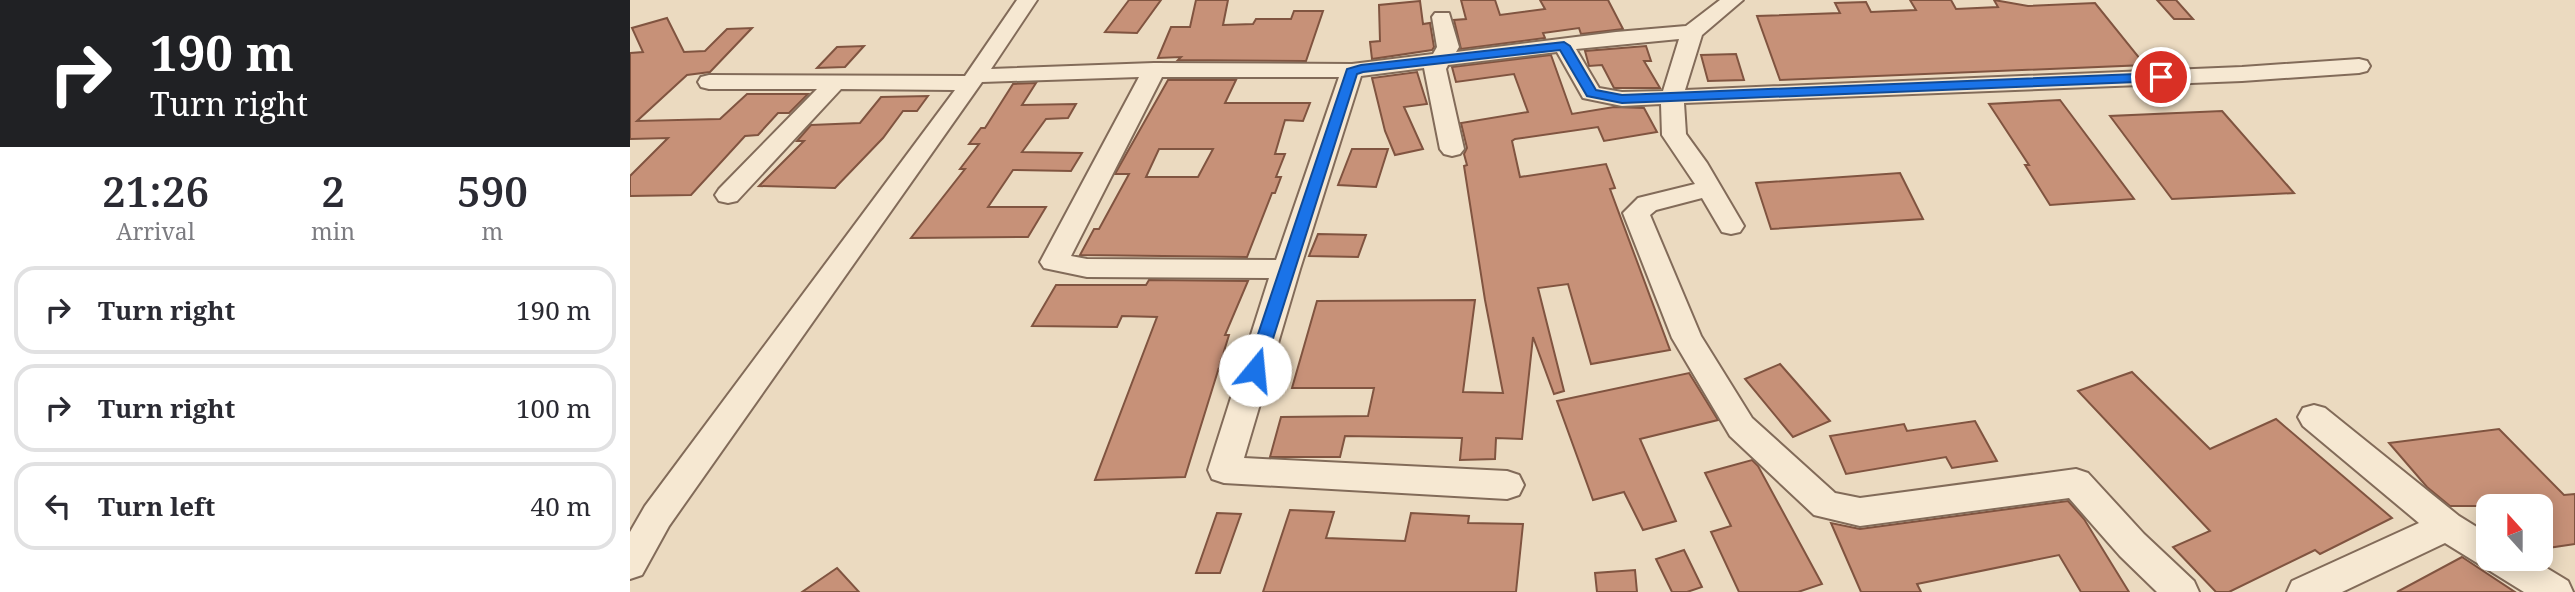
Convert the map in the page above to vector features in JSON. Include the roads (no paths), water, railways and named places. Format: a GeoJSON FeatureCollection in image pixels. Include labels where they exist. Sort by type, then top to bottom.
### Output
{"type":"FeatureCollection","features":[{"type":"Feature","properties":{"kind":"street"},"geometry":{"type":"LineString","coordinates":[[630,564],[657,516],[973,79],[1027,0]]}},
{"type":"Feature","properties":{"kind":"street"},"geometry":{"type":"LineString","coordinates":[[709,82],[835,83],[1154,70],[1352,71],[1442,58],[1564,46],[1616,37],[1692,32],[1733,0]]}},
{"type":"Feature","properties":{"kind":"street"},"geometry":{"type":"LineString","coordinates":[[1442,17],[1448,47],[1435,69],[1452,149]]}},
{"type":"Feature","properties":{"kind":"street"},"geometry":{"type":"LineString","coordinates":[[1692,32],[1672,97],[1674,135],[1710,188],[1731,226]]}},
{"type":"Feature","properties":{"kind":"street"},"geometry":{"type":"LineString","coordinates":[[1564,46],[1591,93],[1622,99],[2228,75],[2359,66]]}},
{"type":"Feature","properties":{"kind":"street"},"geometry":{"type":"LineString","coordinates":[[1154,70],[1054,262],[1087,268],[1286,269]]}},
{"type":"Feature","properties":{"kind":"street"},"geometry":{"type":"LineString","coordinates":[[1352,71],[1286,269],[1224,470],[1507,485]]}},
{"type":"Feature","properties":{"kind":"street"},"geometry":{"type":"LineString","coordinates":[[728,195],[835,83]]}},
{"type":"Feature","properties":{"kind":"street"},"geometry":{"type":"LineString","coordinates":[[1710,188],[1647,204],[1636,213],[1687,338],[1741,427],[1826,505],[1860,512],[2076,483],[2132,545],[2181,592]]}},
{"type":"Feature","properties":{"kind":"street"},"geometry":{"type":"LineString","coordinates":[[2314,417],[2447,526],[2476,544]]}},
{"type":"Feature","properties":{"kind":"street"},"geometry":{"type":"LineString","coordinates":[[2305,592],[2447,526]]}},
{"type":"Feature","properties":{"kind":"street"},"geometry":{"type":"LineString","coordinates":[[2521,571],[2555,592]]}}]}
